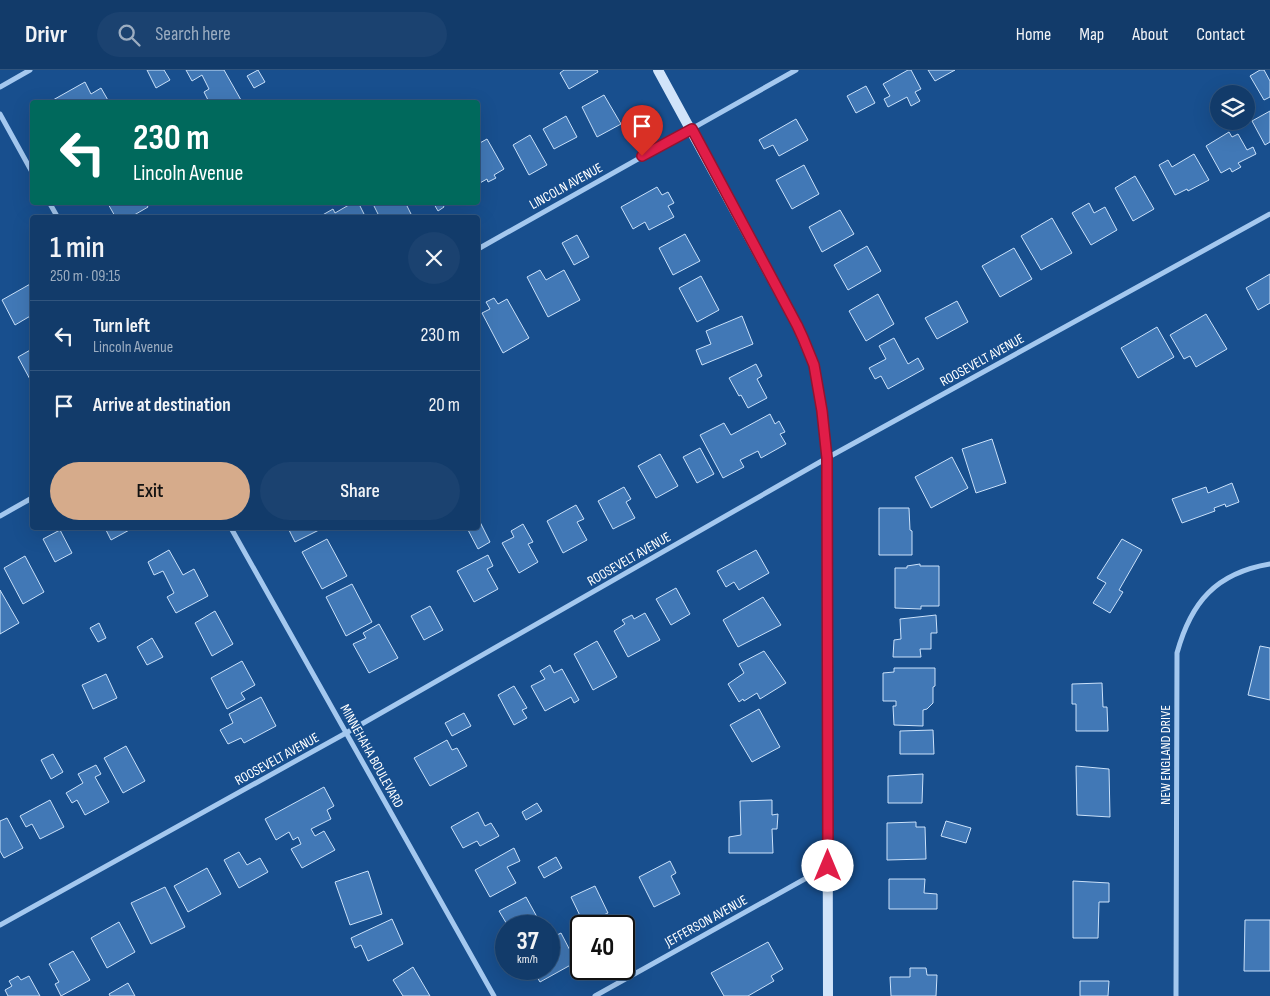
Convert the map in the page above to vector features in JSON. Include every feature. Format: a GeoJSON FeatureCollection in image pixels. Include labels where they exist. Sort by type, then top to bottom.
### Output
{"type":"FeatureCollection","features":[{"type":"Feature","properties":{"kind":"street"},"geometry":{"type":"LineString","coordinates":[[0,87],[30,70]]}},
{"type":"Feature","properties":{"kind":"street"},"geometry":{"type":"LineString","coordinates":[[658,70],[793,316],[814,365],[822,411],[827,458],[828,996]]}},
{"type":"Feature","properties":{"kind":"street","name":"LINCOLN AVENUE"},"geometry":{"type":"LineString","coordinates":[[480,248],[796,70]]}},
{"type":"Feature","properties":{"kind":"street"},"geometry":{"type":"LineString","coordinates":[[0,114],[30,168]]}},
{"type":"Feature","properties":{"kind":"street","name":"ROOSEVELT AVENUE"},"geometry":{"type":"LineString","coordinates":[[0,926],[346,733],[827,458],[1270,214]]}},
{"type":"Feature","properties":{"kind":"street"},"geometry":{"type":"LineString","coordinates":[[0,516],[30,499]]}},
{"type":"Feature","properties":{"kind":"street","name":"MINNEHAHA BOULEVARD"},"geometry":{"type":"LineString","coordinates":[[232,530],[494,996]]}},
{"type":"Feature","properties":{"kind":"street","name":"NEW ENGLAND DRIVE"},"geometry":{"type":"LineString","coordinates":[[1176,996],[1177,653],[1183,632],[1193,611],[1213,588],[1239,572],[1270,564]]}},
{"type":"Feature","properties":{"kind":"street","name":"JEFFERSON AVENUE"},"geometry":{"type":"LineString","coordinates":[[595,996],[828,866]]}},
{"type":"Feature","properties":{"kind":"building"},"geometry":{"type":"Polygon","coordinates":[[[147,70],[164,70],[170,80],[156,88],[147,70]]]}},
{"type":"Feature","properties":{"kind":"building"},"geometry":{"type":"Polygon","coordinates":[[[186,70],[224,70],[241,100],[208,100],[204,92],[209,89],[202,75],[192,81],[186,70]]]}},
{"type":"Feature","properties":{"kind":"building"},"geometry":{"type":"Polygon","coordinates":[[[258,70],[265,82],[254,88],[247,76],[258,70]]]}},
{"type":"Feature","properties":{"kind":"building"},"geometry":{"type":"Polygon","coordinates":[[[564,70],[597,70],[598,72],[569,89],[560,73],[564,70]]]}},
{"type":"Feature","properties":{"kind":"building"},"geometry":{"type":"Polygon","coordinates":[[[911,70],[921,89],[915,92],[920,101],[911,106],[907,97],[888,107],[884,99],[890,96],[883,84],[911,70]]]}},
{"type":"Feature","properties":{"kind":"building"},"geometry":{"type":"Polygon","coordinates":[[[928,70],[955,70],[935,81],[928,70]]]}},
{"type":"Feature","properties":{"kind":"building"},"geometry":{"type":"Polygon","coordinates":[[[1260,70],[1264,70],[1270,81],[1270,97],[1264,100],[1250,76],[1260,70]]]}},
{"type":"Feature","properties":{"kind":"building"},"geometry":{"type":"Polygon","coordinates":[[[85,82],[91,94],[101,88],[108,100],[53,100],[85,82]]]}},
{"type":"Feature","properties":{"kind":"building"},"geometry":{"type":"Polygon","coordinates":[[[866,86],[875,103],[856,113],[847,96],[866,86]]]}},
{"type":"Feature","properties":{"kind":"building"},"geometry":{"type":"Polygon","coordinates":[[[604,95],[621,124],[597,137],[582,107],[604,95]]]}},
{"type":"Feature","properties":{"kind":"building"},"geometry":{"type":"Polygon","coordinates":[[[1270,111],[1270,142],[1265,145],[1255,127],[1255,119],[1270,111]]]}},
{"type":"Feature","properties":{"kind":"building"},"geometry":{"type":"Polygon","coordinates":[[[566,116],[577,137],[554,149],[543,129],[566,116]]]}},
{"type":"Feature","properties":{"kind":"building"},"geometry":{"type":"Polygon","coordinates":[[[796,119],[808,140],[779,156],[773,145],[764,149],[759,140],[796,119]]]}},
{"type":"Feature","properties":{"kind":"building"},"geometry":{"type":"Polygon","coordinates":[[[1229,132],[1232,137],[1238,134],[1247,150],[1253,147],[1256,154],[1238,163],[1241,167],[1232,172],[1230,168],[1221,173],[1206,146],[1229,132]]]}},
{"type":"Feature","properties":{"kind":"building"},"geometry":{"type":"Polygon","coordinates":[[[530,135],[547,165],[529,175],[513,145],[530,135]]]}},
{"type":"Feature","properties":{"kind":"building"},"geometry":{"type":"Polygon","coordinates":[[[487,139],[504,169],[494,175],[496,178],[488,182],[487,179],[480,183],[480,143],[487,139]]]}},
{"type":"Feature","properties":{"kind":"building"},"geometry":{"type":"Polygon","coordinates":[[[1194,154],[1209,180],[1188,191],[1187,189],[1175,195],[1159,165],[1168,160],[1172,167],[1194,154]]]}},
{"type":"Feature","properties":{"kind":"building"},"geometry":{"type":"Polygon","coordinates":[[[804,165],[819,194],[792,209],[776,180],[804,165]]]}},
{"type":"Feature","properties":{"kind":"building"},"geometry":{"type":"Polygon","coordinates":[[[1135,176],[1154,209],[1133,221],[1115,188],[1135,176]]]}},
{"type":"Feature","properties":{"kind":"building"},"geometry":{"type":"Polygon","coordinates":[[[657,187],[662,195],[668,192],[674,203],[668,206],[674,217],[649,230],[645,222],[633,229],[621,207],[657,187]]]}},
{"type":"Feature","properties":{"kind":"building"},"geometry":{"type":"Polygon","coordinates":[[[1089,203],[1094,213],[1105,207],[1117,230],[1091,245],[1072,213],[1089,203]]]}},
{"type":"Feature","properties":{"kind":"building"},"geometry":{"type":"Polygon","coordinates":[[[109,205],[147,205],[148,207],[134,215],[114,215],[109,205]]]}},
{"type":"Feature","properties":{"kind":"building"},"geometry":{"type":"Polygon","coordinates":[[[349,205],[360,205],[364,215],[322,215],[333,209],[335,213],[349,205]]]}},
{"type":"Feature","properties":{"kind":"building"},"geometry":{"type":"Polygon","coordinates":[[[374,205],[406,205],[412,215],[378,215],[374,205]]]}},
{"type":"Feature","properties":{"kind":"building"},"geometry":{"type":"Polygon","coordinates":[[[435,205],[443,205],[444,207],[438,211],[435,205]]]}},
{"type":"Feature","properties":{"kind":"building"},"geometry":{"type":"Polygon","coordinates":[[[840,210],[854,234],[822,252],[809,227],[840,210]]]}},
{"type":"Feature","properties":{"kind":"building"},"geometry":{"type":"Polygon","coordinates":[[[1052,218],[1072,253],[1041,270],[1021,236],[1052,218]]]}},
{"type":"Feature","properties":{"kind":"building"},"geometry":{"type":"Polygon","coordinates":[[[685,234],[700,261],[673,275],[659,248],[685,234]]]}},
{"type":"Feature","properties":{"kind":"building"},"geometry":{"type":"Polygon","coordinates":[[[577,235],[589,257],[574,265],[562,243],[577,235]]]}},
{"type":"Feature","properties":{"kind":"building"},"geometry":{"type":"Polygon","coordinates":[[[867,246],[881,271],[848,290],[834,265],[867,246]]]}},
{"type":"Feature","properties":{"kind":"building"},"geometry":{"type":"Polygon","coordinates":[[[1014,248],[1032,279],[1000,297],[982,266],[1014,248]]]}},
{"type":"Feature","properties":{"kind":"building"},"geometry":{"type":"Polygon","coordinates":[[[540,270],[546,280],[564,270],[580,300],[548,317],[527,277],[540,270]]]}},
{"type":"Feature","properties":{"kind":"building"},"geometry":{"type":"Polygon","coordinates":[[[1270,274],[1270,303],[1258,310],[1246,288],[1270,274]]]}},
{"type":"Feature","properties":{"kind":"building"},"geometry":{"type":"Polygon","coordinates":[[[701,276],[719,310],[697,322],[679,288],[701,276]]]}},
{"type":"Feature","properties":{"kind":"building"},"geometry":{"type":"Polygon","coordinates":[[[30,284],[30,316],[15,325],[2,300],[30,284]]]}},
{"type":"Feature","properties":{"kind":"building"},"geometry":{"type":"Polygon","coordinates":[[[878,294],[894,324],[866,341],[849,311],[878,294]]]}},
{"type":"Feature","properties":{"kind":"building"},"geometry":{"type":"Polygon","coordinates":[[[494,298],[498,304],[507,299],[529,338],[503,353],[482,313],[490,309],[486,302],[494,298]]]}},
{"type":"Feature","properties":{"kind":"building"},"geometry":{"type":"Polygon","coordinates":[[[957,301],[968,322],[937,339],[925,318],[957,301]]]}},
{"type":"Feature","properties":{"kind":"building"},"geometry":{"type":"Polygon","coordinates":[[[1206,314],[1227,349],[1196,367],[1190,356],[1184,359],[1170,335],[1206,314]]]}},
{"type":"Feature","properties":{"kind":"building"},"geometry":{"type":"Polygon","coordinates":[[[742,316],[753,344],[702,365],[696,350],[711,344],[706,331],[742,316]]]}},
{"type":"Feature","properties":{"kind":"building"},"geometry":{"type":"Polygon","coordinates":[[[1157,327],[1174,357],[1138,378],[1121,348],[1157,327]]]}},
{"type":"Feature","properties":{"kind":"building"},"geometry":{"type":"Polygon","coordinates":[[[894,338],[908,364],[918,358],[924,369],[888,389],[881,376],[875,379],[869,368],[886,359],[879,346],[894,338]]]}},
{"type":"Feature","properties":{"kind":"building"},"geometry":{"type":"Polygon","coordinates":[[[30,350],[30,379],[18,357],[30,350]]]}},
{"type":"Feature","properties":{"kind":"building"},"geometry":{"type":"Polygon","coordinates":[[[756,364],[762,376],[757,379],[767,398],[748,408],[729,378],[756,364]]]}},
{"type":"Feature","properties":{"kind":"building"},"geometry":{"type":"Polygon","coordinates":[[[770,414],[775,424],[779,421],[785,432],[780,434],[786,444],[761,458],[758,451],[740,460],[744,467],[723,478],[700,435],[724,423],[731,435],[770,414]]]}},
{"type":"Feature","properties":{"kind":"building"},"geometry":{"type":"Polygon","coordinates":[[[992,439],[1006,483],[976,493],[962,449],[992,439]]]}},
{"type":"Feature","properties":{"kind":"building"},"geometry":{"type":"Polygon","coordinates":[[[700,448],[714,474],[697,483],[683,457],[700,448]]]}},
{"type":"Feature","properties":{"kind":"building"},"geometry":{"type":"Polygon","coordinates":[[[660,454],[678,486],[656,498],[638,466],[660,454]]]}},
{"type":"Feature","properties":{"kind":"building"},"geometry":{"type":"Polygon","coordinates":[[[952,457],[968,488],[931,508],[915,477],[952,457]]]}},
{"type":"Feature","properties":{"kind":"building"},"geometry":{"type":"Polygon","coordinates":[[[1232,483],[1239,502],[1226,507],[1225,504],[1214,508],[1215,511],[1182,523],[1172,499],[1206,487],[1208,493],[1232,483]]]}},
{"type":"Feature","properties":{"kind":"building"},"geometry":{"type":"Polygon","coordinates":[[[624,487],[631,499],[626,502],[635,518],[613,529],[598,501],[624,487]]]}},
{"type":"Feature","properties":{"kind":"building"},"geometry":{"type":"Polygon","coordinates":[[[576,505],[584,519],[577,522],[587,540],[563,553],[547,521],[576,505]]]}},
{"type":"Feature","properties":{"kind":"building"},"geometry":{"type":"Polygon","coordinates":[[[879,508],[909,508],[910,530],[912,531],[912,555],[879,555],[879,508]]]}},
{"type":"Feature","properties":{"kind":"building"},"geometry":{"type":"Polygon","coordinates":[[[480,522],[490,542],[478,549],[468,530],[480,530],[480,522]]]}},
{"type":"Feature","properties":{"kind":"building"},"geometry":{"type":"Polygon","coordinates":[[[523,524],[533,542],[528,544],[538,562],[519,573],[502,543],[514,537],[511,531],[523,524]]]}},
{"type":"Feature","properties":{"kind":"building"},"geometry":{"type":"Polygon","coordinates":[[[60,530],[72,553],[55,562],[43,539],[60,530]]]}},
{"type":"Feature","properties":{"kind":"building"},"geometry":{"type":"Polygon","coordinates":[[[106,530],[129,530],[111,540],[106,530]]]}},
{"type":"Feature","properties":{"kind":"building"},"geometry":{"type":"Polygon","coordinates":[[[289,530],[319,530],[295,542],[289,530]]]}},
{"type":"Feature","properties":{"kind":"building"},"geometry":{"type":"Polygon","coordinates":[[[327,539],[347,576],[322,589],[302,552],[327,539]]]}},
{"type":"Feature","properties":{"kind":"building"},"geometry":{"type":"Polygon","coordinates":[[[1122,539],[1142,550],[1119,590],[1123,592],[1110,613],[1093,603],[1106,583],[1097,578],[1122,539]]]}},
{"type":"Feature","properties":{"kind":"building"},"geometry":{"type":"Polygon","coordinates":[[[169,550],[183,575],[194,569],[208,596],[176,613],[167,597],[174,593],[163,571],[154,575],[148,562],[169,550]]]}},
{"type":"Feature","properties":{"kind":"building"},"geometry":{"type":"Polygon","coordinates":[[[756,550],[769,573],[739,590],[734,582],[726,587],[717,571],[756,550]]]}},
{"type":"Feature","properties":{"kind":"building"},"geometry":{"type":"Polygon","coordinates":[[[488,555],[493,566],[487,569],[498,589],[474,602],[457,571],[488,555]]]}},
{"type":"Feature","properties":{"kind":"building"},"geometry":{"type":"Polygon","coordinates":[[[25,556],[44,592],[23,604],[4,568],[25,556]]]}},
{"type":"Feature","properties":{"kind":"building"},"geometry":{"type":"Polygon","coordinates":[[[920,564],[920,566],[939,566],[939,606],[921,606],[921,609],[895,608],[895,568],[907,568],[907,566],[920,564]]]}},
{"type":"Feature","properties":{"kind":"building"},"geometry":{"type":"Polygon","coordinates":[[[352,584],[372,622],[346,636],[326,597],[352,584]]]}},
{"type":"Feature","properties":{"kind":"building"},"geometry":{"type":"Polygon","coordinates":[[[676,588],[690,614],[671,625],[656,599],[676,588]]]}},
{"type":"Feature","properties":{"kind":"building"},"geometry":{"type":"Polygon","coordinates":[[[0,590],[19,623],[0,634],[0,590]]]}},
{"type":"Feature","properties":{"kind":"building"},"geometry":{"type":"Polygon","coordinates":[[[763,597],[781,625],[738,647],[723,620],[763,597]]]}},
{"type":"Feature","properties":{"kind":"building"},"geometry":{"type":"Polygon","coordinates":[[[430,606],[443,630],[424,640],[411,616],[430,606]]]}},
{"type":"Feature","properties":{"kind":"building"},"geometry":{"type":"Polygon","coordinates":[[[215,611],[233,644],[212,656],[195,623],[215,611]]]}},
{"type":"Feature","properties":{"kind":"building"},"geometry":{"type":"Polygon","coordinates":[[[645,613],[660,640],[628,657],[614,631],[625,624],[622,620],[632,615],[634,619],[645,613]]]}},
{"type":"Feature","properties":{"kind":"building"},"geometry":{"type":"Polygon","coordinates":[[[936,615],[937,633],[931,633],[931,649],[920,649],[921,657],[893,657],[894,640],[901,639],[900,619],[936,615]]]}},
{"type":"Feature","properties":{"kind":"building"},"geometry":{"type":"Polygon","coordinates":[[[99,623],[106,638],[98,642],[90,628],[99,623]]]}},
{"type":"Feature","properties":{"kind":"building"},"geometry":{"type":"Polygon","coordinates":[[[379,624],[398,658],[369,673],[353,644],[366,638],[363,633],[379,624]]]}},
{"type":"Feature","properties":{"kind":"building"},"geometry":{"type":"Polygon","coordinates":[[[152,638],[163,657],[147,665],[137,647],[152,638]]]}},
{"type":"Feature","properties":{"kind":"building"},"geometry":{"type":"Polygon","coordinates":[[[597,641],[617,677],[593,690],[574,654],[597,641]]]}},
{"type":"Feature","properties":{"kind":"building"},"geometry":{"type":"Polygon","coordinates":[[[1260,646],[1270,648],[1270,700],[1248,695],[1260,646]]]}},
{"type":"Feature","properties":{"kind":"building"},"geometry":{"type":"Polygon","coordinates":[[[764,651],[786,683],[760,699],[757,693],[739,702],[728,684],[744,673],[739,664],[764,651]]]}},
{"type":"Feature","properties":{"kind":"building"},"geometry":{"type":"Polygon","coordinates":[[[242,661],[255,685],[241,693],[245,699],[227,709],[211,678],[242,661]]]}},
{"type":"Feature","properties":{"kind":"building"},"geometry":{"type":"Polygon","coordinates":[[[550,665],[554,673],[562,669],[579,700],[574,703],[571,697],[545,711],[531,686],[545,679],[540,671],[550,665]]]}},
{"type":"Feature","properties":{"kind":"building"},"geometry":{"type":"Polygon","coordinates":[[[894,668],[935,668],[933,703],[923,710],[923,726],[894,725],[893,706],[896,706],[896,701],[883,701],[883,673],[894,672],[894,668]]]}},
{"type":"Feature","properties":{"kind":"building"},"geometry":{"type":"Polygon","coordinates":[[[106,674],[117,698],[93,709],[82,685],[106,674]]]}},
{"type":"Feature","properties":{"kind":"building"},"geometry":{"type":"Polygon","coordinates":[[[1102,683],[1103,707],[1107,707],[1108,731],[1076,731],[1076,704],[1072,704],[1072,684],[1102,683]]]}},
{"type":"Feature","properties":{"kind":"building"},"geometry":{"type":"Polygon","coordinates":[[[514,686],[527,708],[522,710],[527,718],[514,725],[498,695],[514,686]]]}},
{"type":"Feature","properties":{"kind":"building"},"geometry":{"type":"Polygon","coordinates":[[[261,697],[276,726],[244,743],[241,738],[228,744],[220,730],[233,723],[229,714],[261,697]]]}},
{"type":"Feature","properties":{"kind":"building"},"geometry":{"type":"Polygon","coordinates":[[[759,709],[780,747],[752,762],[730,725],[759,709]]]}},
{"type":"Feature","properties":{"kind":"building"},"geometry":{"type":"Polygon","coordinates":[[[464,713],[471,726],[452,736],[445,723],[464,713]]]}},
{"type":"Feature","properties":{"kind":"building"},"geometry":{"type":"Polygon","coordinates":[[[933,730],[934,754],[900,754],[900,731],[933,730]]]}},
{"type":"Feature","properties":{"kind":"building"},"geometry":{"type":"Polygon","coordinates":[[[447,740],[452,750],[457,748],[467,766],[430,786],[414,758],[447,740]]]}},
{"type":"Feature","properties":{"kind":"building"},"geometry":{"type":"Polygon","coordinates":[[[126,746],[145,781],[123,793],[104,758],[126,746]]]}},
{"type":"Feature","properties":{"kind":"building"},"geometry":{"type":"Polygon","coordinates":[[[53,754],[63,772],[51,779],[41,760],[53,754]]]}},
{"type":"Feature","properties":{"kind":"building"},"geometry":{"type":"Polygon","coordinates":[[[96,765],[101,774],[95,777],[109,802],[85,815],[77,800],[72,803],[66,793],[83,783],[78,774],[96,765]]]}},
{"type":"Feature","properties":{"kind":"building"},"geometry":{"type":"Polygon","coordinates":[[[1076,766],[1109,769],[1110,817],[1077,815],[1076,766]]]}},
{"type":"Feature","properties":{"kind":"building"},"geometry":{"type":"Polygon","coordinates":[[[923,774],[922,803],[888,803],[888,776],[923,774]]]}},
{"type":"Feature","properties":{"kind":"building"},"geometry":{"type":"Polygon","coordinates":[[[324,787],[334,806],[327,810],[331,819],[311,829],[315,836],[324,831],[335,850],[302,868],[291,849],[301,844],[298,837],[293,840],[289,832],[276,840],[265,819],[324,787]]]}},
{"type":"Feature","properties":{"kind":"building"},"geometry":{"type":"Polygon","coordinates":[[[50,800],[64,827],[40,839],[32,824],[26,827],[20,816],[50,800]]]}},
{"type":"Feature","properties":{"kind":"building"},"geometry":{"type":"Polygon","coordinates":[[[772,800],[772,815],[778,814],[777,829],[772,829],[773,853],[729,853],[729,837],[741,835],[740,801],[772,800]]]}},
{"type":"Feature","properties":{"kind":"building"},"geometry":{"type":"Polygon","coordinates":[[[537,803],[542,811],[526,820],[522,812],[537,803]]]}},
{"type":"Feature","properties":{"kind":"building"},"geometry":{"type":"Polygon","coordinates":[[[478,812],[485,826],[491,823],[499,836],[480,846],[477,841],[463,848],[451,827],[478,812]]]}},
{"type":"Feature","properties":{"kind":"building"},"geometry":{"type":"Polygon","coordinates":[[[7,818],[23,848],[4,858],[0,851],[0,821],[7,818]]]}},
{"type":"Feature","properties":{"kind":"building"},"geometry":{"type":"Polygon","coordinates":[[[946,821],[971,828],[966,843],[941,836],[946,821]]]}},
{"type":"Feature","properties":{"kind":"building"},"geometry":{"type":"Polygon","coordinates":[[[916,822],[916,827],[925,827],[926,859],[887,860],[887,823],[916,822]]]}},
{"type":"Feature","properties":{"kind":"building"},"geometry":{"type":"Polygon","coordinates":[[[514,848],[520,861],[507,867],[516,883],[490,897],[475,870],[514,848]]]}},
{"type":"Feature","properties":{"kind":"building"},"geometry":{"type":"Polygon","coordinates":[[[239,852],[247,865],[260,858],[268,872],[239,888],[224,860],[239,852]]]}},
{"type":"Feature","properties":{"kind":"building"},"geometry":{"type":"Polygon","coordinates":[[[556,857],[562,868],[544,878],[538,867],[556,857]]]}},
{"type":"Feature","properties":{"kind":"building"},"geometry":{"type":"Polygon","coordinates":[[[670,861],[676,873],[671,876],[680,894],[654,907],[639,877],[670,861]]]}},
{"type":"Feature","properties":{"kind":"building"},"geometry":{"type":"Polygon","coordinates":[[[207,868],[221,894],[188,912],[174,886],[207,868]]]}},
{"type":"Feature","properties":{"kind":"building"},"geometry":{"type":"Polygon","coordinates":[[[368,871],[382,914],[350,925],[335,882],[368,871]]]}},
{"type":"Feature","properties":{"kind":"building"},"geometry":{"type":"Polygon","coordinates":[[[889,879],[925,879],[924,893],[937,894],[937,909],[889,909],[889,879]]]}},
{"type":"Feature","properties":{"kind":"building"},"geometry":{"type":"Polygon","coordinates":[[[1073,881],[1109,883],[1109,902],[1099,902],[1098,938],[1073,938],[1073,881]]]}},
{"type":"Feature","properties":{"kind":"building"},"geometry":{"type":"Polygon","coordinates":[[[595,886],[608,913],[604,915],[580,915],[571,897],[595,886]]]}},
{"type":"Feature","properties":{"kind":"building"},"geometry":{"type":"Polygon","coordinates":[[[165,887],[185,927],[151,944],[131,903],[165,887]]]}},
{"type":"Feature","properties":{"kind":"building"},"geometry":{"type":"Polygon","coordinates":[[[526,897],[536,915],[501,915],[499,911],[526,897]]]}},
{"type":"Feature","properties":{"kind":"building"},"geometry":{"type":"Polygon","coordinates":[[[392,919],[403,944],[368,961],[361,945],[355,948],[351,938],[392,919]]]}},
{"type":"Feature","properties":{"kind":"building"},"geometry":{"type":"Polygon","coordinates":[[[1245,920],[1270,920],[1270,971],[1244,971],[1245,920]]]}},
{"type":"Feature","properties":{"kind":"building"},"geometry":{"type":"Polygon","coordinates":[[[119,922],[135,952],[107,968],[91,938],[119,922]]]}},
{"type":"Feature","properties":{"kind":"building"},"geometry":{"type":"Polygon","coordinates":[[[560,934],[570,950],[570,965],[560,971],[560,934]]]}},
{"type":"Feature","properties":{"kind":"building"},"geometry":{"type":"Polygon","coordinates":[[[768,942],[783,969],[771,976],[774,981],[748,996],[724,996],[711,973],[768,942]]]}},
{"type":"Feature","properties":{"kind":"building"},"geometry":{"type":"Polygon","coordinates":[[[73,951],[90,980],[61,996],[55,984],[59,982],[49,964],[73,951]]]}},
{"type":"Feature","properties":{"kind":"building"},"geometry":{"type":"Polygon","coordinates":[[[413,967],[430,996],[403,996],[393,980],[413,967]]]}},
{"type":"Feature","properties":{"kind":"building"},"geometry":{"type":"Polygon","coordinates":[[[910,968],[926,968],[927,975],[937,975],[936,996],[891,996],[890,977],[910,977],[910,968]]]}},
{"type":"Feature","properties":{"kind":"building"},"geometry":{"type":"Polygon","coordinates":[[[18,976],[21,980],[29,976],[40,996],[8,996],[5,990],[12,986],[9,981],[18,976]]]}},
{"type":"Feature","properties":{"kind":"building"},"geometry":{"type":"Polygon","coordinates":[[[1080,981],[1109,981],[1108,996],[1080,996],[1080,981]]]}},
{"type":"Feature","properties":{"kind":"building"},"geometry":{"type":"Polygon","coordinates":[[[128,983],[135,996],[110,996],[109,994],[128,983]]]}},
{"type":"Feature","properties":{"kind":"route"},"geometry":{"type":"LineString","coordinates":[[642,156],[692,129],[797,325],[814,365],[822,411],[827,458],[828,866]]}}]}
